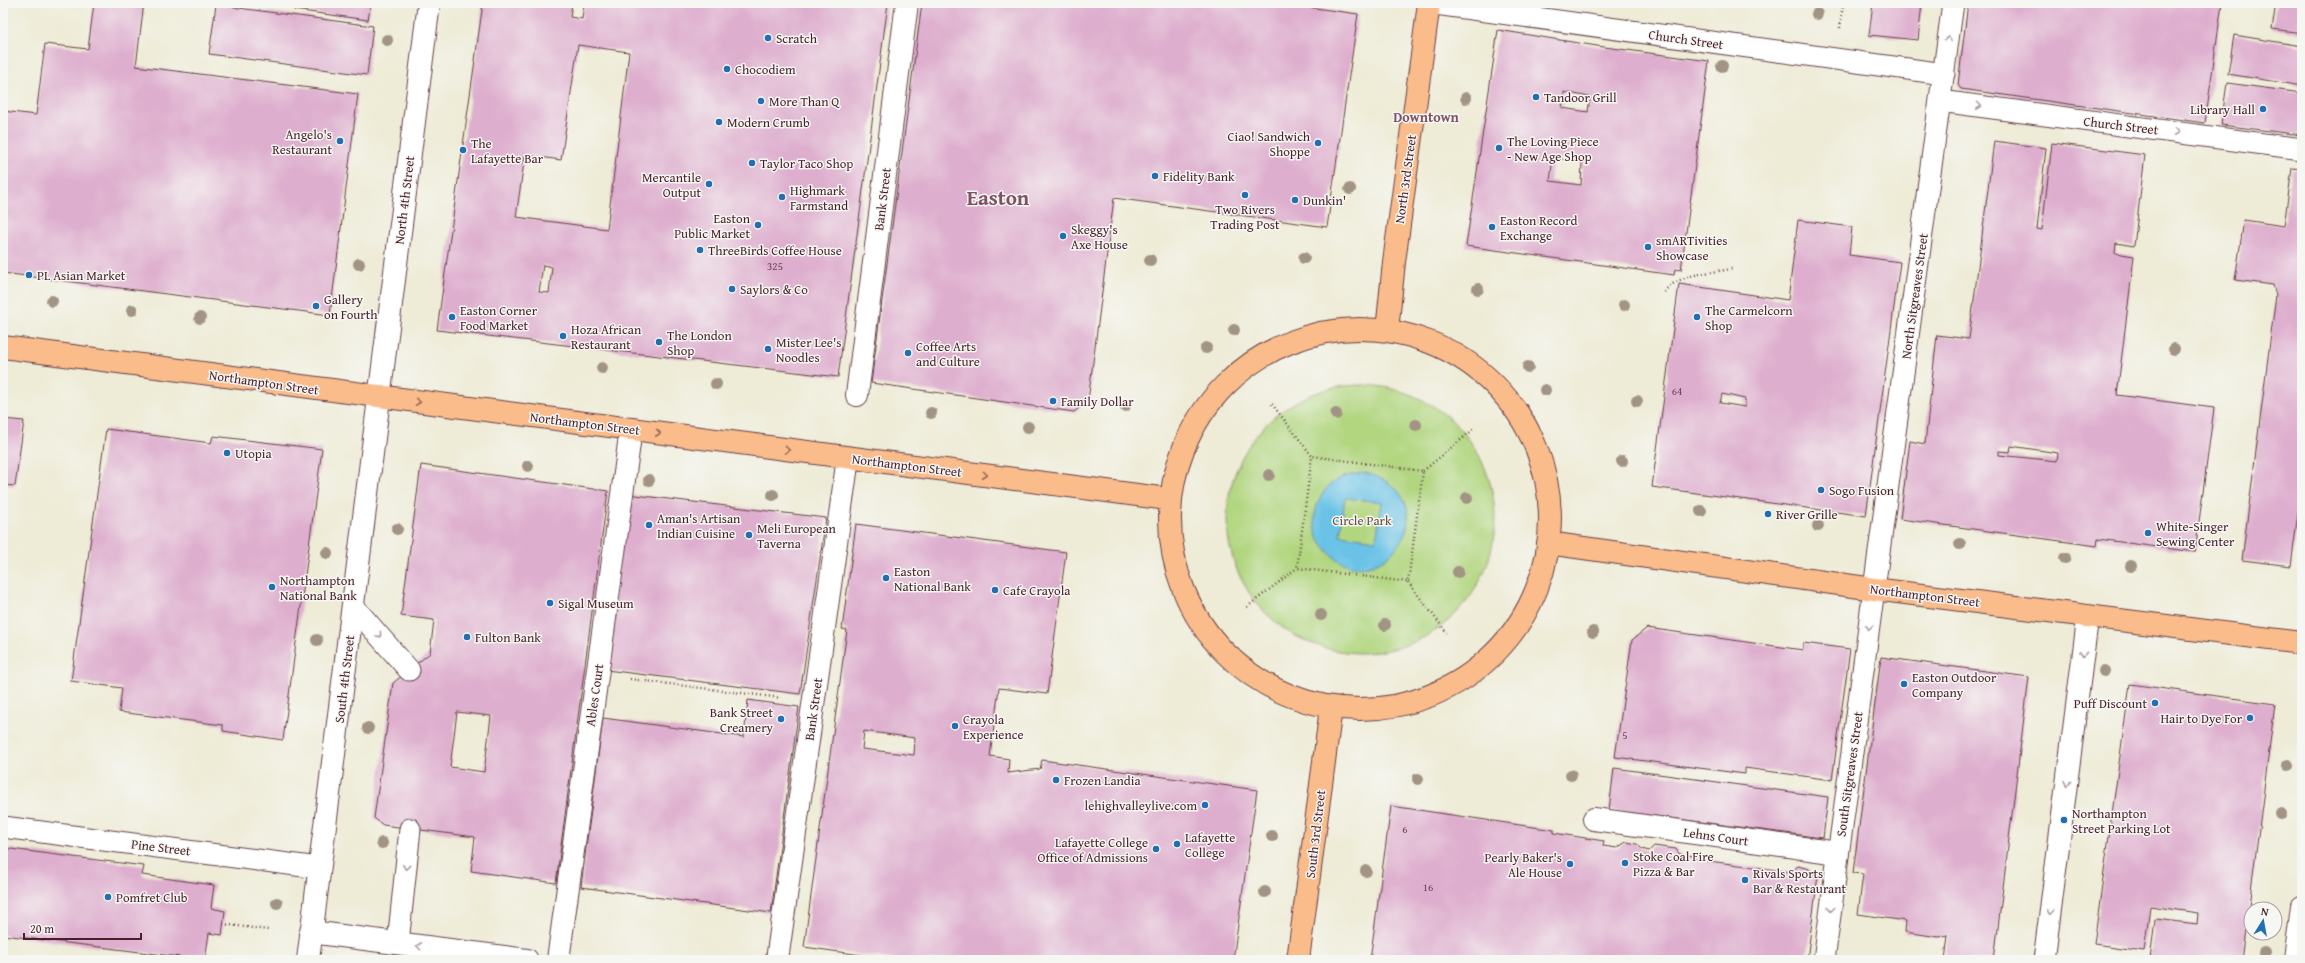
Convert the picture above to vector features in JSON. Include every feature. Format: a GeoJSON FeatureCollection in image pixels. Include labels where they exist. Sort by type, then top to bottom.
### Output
{"type":"FeatureCollection","features":[{"type":"Feature","properties":{"kind":"main road","name":"North 3rd Street"},"geometry":{"type":"LineString","coordinates":[[1387,331],[1394,262],[1429,3]]}},
{"type":"Feature","properties":{"kind":"main road"},"geometry":{"type":"LineString","coordinates":[[1362,328],[1387,331],[1435,345],[1464,361],[1495,383],[1519,413],[1540,459],[1549,492],[1548,543],[1535,591],[1522,617],[1496,652],[1481,667],[1420,701],[1383,711],[1331,708],[1286,694],[1247,672],[1209,635],[1188,595],[1172,544],[1168,499],[1180,448],[1205,409],[1245,367],[1291,341],[1335,329],[1362,328]]}},
{"type":"Feature","properties":{"kind":"main road","name":"Northampton Street"},"geometry":{"type":"LineString","coordinates":[[3,347],[1168,499]]}},
{"type":"Feature","properties":{"kind":"main road","name":"Northampton Street"},"geometry":{"type":"LineString","coordinates":[[1548,543],[1874,589],[2302,643]]}},
{"type":"Feature","properties":{"kind":"main road","name":"South 3rd Street"},"geometry":{"type":"LineString","coordinates":[[1298,960],[1331,708]]}},
{"type":"Feature","properties":{"kind":"street","name":"North 4th Street"},"geometry":{"type":"LineString","coordinates":[[379,397],[429,3]]}},
{"type":"Feature","properties":{"kind":"street","name":"Bank Street"},"geometry":{"type":"LineString","coordinates":[[857,395],[907,3]]}},
{"type":"Feature","properties":{"kind":"street","name":"South 4th Street"},"geometry":{"type":"LineString","coordinates":[[308,960],[379,397]]}},
{"type":"Feature","properties":{"kind":"street","name":"Ables Court"},"geometry":{"type":"LineString","coordinates":[[558,960],[596,674],[631,429]]}},
{"type":"Feature","properties":{"kind":"street","name":"Bank Street"},"geometry":{"type":"LineString","coordinates":[[777,960],[848,458]]}},
{"type":"Feature","properties":{"kind":"street","name":"Lehns Court"},"geometry":{"type":"LineString","coordinates":[[1594,819],[1838,853]]}},
{"type":"Feature","properties":{"kind":"street"},"geometry":{"type":"LineString","coordinates":[[2295,960],[2302,907]]}},
{"type":"Feature","properties":{"kind":"street"},"geometry":{"type":"LineString","coordinates":[[311,932],[527,960]]}},
{"type":"Feature","properties":{"kind":"lane","name":"Church Street"},"geometry":{"type":"LineString","coordinates":[[1429,3],[1944,74]]}},
{"type":"Feature","properties":{"kind":"lane","name":"North Sitgreaves Street"},"geometry":{"type":"LineString","coordinates":[[1874,589],[1953,3]]}},
{"type":"Feature","properties":{"kind":"lane","name":"Church Street"},"geometry":{"type":"LineString","coordinates":[[1940,101],[2302,149]]}},
{"type":"Feature","properties":{"kind":"lane","name":"South Sitgreaves Street"},"geometry":{"type":"LineString","coordinates":[[1824,960],[1874,589]]}},
{"type":"Feature","properties":{"kind":"lane"},"geometry":{"type":"LineString","coordinates":[[353,606],[409,670]]}},
{"type":"Feature","properties":{"kind":"lane"},"geometry":{"type":"LineString","coordinates":[[2044,960],[2088,616]]}},
{"type":"Feature","properties":{"kind":"lane","name":"Pine Street"},"geometry":{"type":"LineString","coordinates":[[3,827],[319,868]]}},
{"type":"Feature","properties":{"kind":"lane"},"geometry":{"type":"LineString","coordinates":[[398,944],[410,828]]}},
{"type":"Feature","properties":{"kind":"path"},"geometry":{"type":"LineString","coordinates":[[1840,32],[1843,3]]}},
{"type":"Feature","properties":{"kind":"path"},"geometry":{"type":"LineString","coordinates":[[1664,292],[1670,285],[1679,280],[1732,269]]}},
{"type":"Feature","properties":{"kind":"path"},"geometry":{"type":"LineString","coordinates":[[1247,607],[1297,568],[1312,456],[1272,404]]}},
{"type":"Feature","properties":{"kind":"path"},"geometry":{"type":"LineString","coordinates":[[1447,633],[1408,582],[1423,470],[1474,430]]}},
{"type":"Feature","properties":{"kind":"path"},"geometry":{"type":"LineString","coordinates":[[1312,456],[1423,470]]}},
{"type":"Feature","properties":{"kind":"path"},"geometry":{"type":"LineString","coordinates":[[1297,568],[1408,582]]}},
{"type":"Feature","properties":{"kind":"path"},"geometry":{"type":"LineString","coordinates":[[596,674],[814,702]]}},
{"type":"Feature","properties":{"kind":"path"},"geometry":{"type":"LineString","coordinates":[[223,924],[268,930]]}},
{"type":"Feature","properties":{"kind":"green space","name":"Circle Park"},"geometry":{"type":"Polygon","coordinates":[[[1348,385],[1374,385],[1387,387],[1412,395],[1436,407],[1456,424],[1473,444],[1485,468],[1493,493],[1495,519],[1493,545],[1485,570],[1473,594],[1456,614],[1436,631],[1412,643],[1387,651],[1374,653],[1348,653],[1335,651],[1310,643],[1286,631],[1257,604],[1249,594],[1237,570],[1229,545],[1227,532],[1227,506],[1229,493],[1237,468],[1249,444],[1276,415],[1286,407],[1310,395],[1335,387],[1348,385]]]}},
{"type":"Feature","properties":{"kind":"water"},"geometry":{"type":"Polygon","coordinates":[[[1366,473],[1394,487],[1407,506],[1407,527],[1398,546],[1382,561],[1362,567],[1340,561],[1320,541],[1316,533],[1315,516],[1316,507],[1324,491],[1330,485],[1344,477],[1366,473]],[[1345,498],[1340,535],[1376,540],[1382,502],[1345,498]]]}},
{"type":"Feature","properties":{"kind":"building"},"geometry":{"type":"Polygon","coordinates":[[[94,3],[144,3],[136,66],[358,94],[330,315],[3,273],[3,111],[36,115],[45,44],[88,49],[94,3]]]}},
{"type":"Feature","properties":{"kind":"building"},"geometry":{"type":"Polygon","coordinates":[[[295,3],[371,3],[368,20],[294,10],[295,3]]]}},
{"type":"Feature","properties":{"kind":"building"},"geometry":{"type":"Polygon","coordinates":[[[483,3],[572,3],[570,17],[582,19],[584,3],[888,3],[838,377],[437,330],[483,3]],[[578,45],[561,160],[525,155],[516,217],[607,229],[629,52],[578,45]],[[543,265],[539,292],[549,293],[552,267],[543,265]]]}},
{"type":"Feature","properties":{"kind":"building"},"geometry":{"type":"Polygon","coordinates":[[[922,3],[1279,3],[1358,14],[1327,227],[1114,198],[1088,401],[1074,412],[871,383],[922,3]]]}},
{"type":"Feature","properties":{"kind":"building"},"geometry":{"type":"Polygon","coordinates":[[[1873,3],[1922,3],[1918,40],[1869,35],[1873,3]]]}},
{"type":"Feature","properties":{"kind":"building"},"geometry":{"type":"Polygon","coordinates":[[[1968,3],[2222,3],[2205,123],[1961,89],[1958,85],[1968,3]]]}},
{"type":"Feature","properties":{"kind":"building"},"geometry":{"type":"Polygon","coordinates":[[[2276,3],[2302,3],[2302,33],[2272,29],[2276,3]]]}},
{"type":"Feature","properties":{"kind":"building"},"geometry":{"type":"Polygon","coordinates":[[[216,5],[373,26],[367,75],[209,54],[216,5]]]}},
{"type":"Feature","properties":{"kind":"building"},"geometry":{"type":"Polygon","coordinates":[[[1498,30],[1597,46],[1709,61],[1681,270],[1675,269],[1674,275],[1466,246],[1498,30]],[[1564,92],[1562,108],[1588,112],[1590,97],[1564,92]],[[1553,158],[1550,181],[1581,185],[1582,162],[1553,158]]]}},
{"type":"Feature","properties":{"kind":"building"},"geometry":{"type":"Polygon","coordinates":[[[2234,35],[2302,46],[2302,86],[2228,74],[2234,35]]]}},
{"type":"Feature","properties":{"kind":"building","name":"Library Hall"},"geometry":{"type":"Polygon","coordinates":[[[2227,83],[2302,93],[2302,135],[2221,125],[2227,83]]]}},
{"type":"Feature","properties":{"kind":"building"},"geometry":{"type":"Polygon","coordinates":[[[1994,141],[2046,148],[2037,229],[2042,230],[2052,143],[2145,155],[2134,246],[2116,243],[2115,253],[2134,256],[2117,395],[2214,408],[2195,552],[2098,539],[2097,546],[1900,519],[1910,441],[1925,444],[1937,335],[1969,339],[1994,141]],[[2011,446],[2010,452],[1999,451],[1999,455],[2057,461],[2058,453],[2011,446]]]}},
{"type":"Feature","properties":{"kind":"building"},"geometry":{"type":"Polygon","coordinates":[[[2292,168],[2302,169],[2302,483],[2291,566],[2242,560],[2276,295],[2273,285],[2235,280],[2244,220],[2284,226],[2292,168]]]}},
{"type":"Feature","properties":{"kind":"building"},"geometry":{"type":"Polygon","coordinates":[[[1798,220],[1852,227],[1849,255],[1900,262],[1866,516],[1652,487],[1679,284],[1788,300],[1798,220]],[[1722,394],[1720,403],[1745,407],[1745,399],[1722,394]]]}},
{"type":"Feature","properties":{"kind":"building"},"geometry":{"type":"Polygon","coordinates":[[[3,419],[24,421],[15,486],[3,485],[3,419]]]}},
{"type":"Feature","properties":{"kind":"building"},"geometry":{"type":"Polygon","coordinates":[[[106,429],[211,443],[213,436],[322,449],[283,740],[223,731],[223,725],[119,712],[122,688],[71,681],[106,429]]]}},
{"type":"Feature","properties":{"kind":"building"},"geometry":{"type":"Polygon","coordinates":[[[421,465],[608,491],[556,883],[471,871],[475,837],[383,825],[374,818],[393,683],[430,653],[434,620],[401,616],[421,465]],[[457,712],[450,767],[484,772],[491,716],[457,712]]]}},
{"type":"Feature","properties":{"kind":"building"},"geometry":{"type":"Polygon","coordinates":[[[627,494],[826,518],[800,694],[606,670],[627,494]]]}},
{"type":"Feature","properties":{"kind":"building"},"geometry":{"type":"Polygon","coordinates":[[[856,524],[1066,552],[1047,694],[999,688],[990,756],[1009,759],[1008,773],[1040,769],[1042,760],[1257,790],[1233,960],[897,960],[804,947],[847,630],[842,629],[856,524]],[[864,731],[862,749],[914,755],[915,738],[864,731]]]}},
{"type":"Feature","properties":{"kind":"building"},"geometry":{"type":"Polygon","coordinates":[[[1647,628],[1803,650],[1803,643],[1850,649],[1832,780],[1745,768],[1745,774],[1615,757],[1632,640],[1647,628]]]}},
{"type":"Feature","properties":{"kind":"building"},"geometry":{"type":"Polygon","coordinates":[[[1881,657],[2029,677],[1994,960],[1945,960],[1948,935],[1939,937],[1905,932],[1906,921],[1858,914],[1863,874],[1853,873],[1881,657]]]}},
{"type":"Feature","properties":{"kind":"building"},"geometry":{"type":"Polygon","coordinates":[[[2130,684],[2275,704],[2250,901],[2243,901],[2243,941],[2244,941],[2242,960],[2150,960],[2155,919],[2197,924],[2198,913],[2150,906],[2144,951],[2094,944],[2130,684]]]}},
{"type":"Feature","properties":{"kind":"building"},"geometry":{"type":"Polygon","coordinates":[[[748,700],[799,707],[771,913],[581,887],[603,718],[744,737],[748,700]]]}},
{"type":"Feature","properties":{"kind":"building"},"geometry":{"type":"Polygon","coordinates":[[[1614,768],[1828,797],[1823,838],[1609,810],[1614,768]]]}},
{"type":"Feature","properties":{"kind":"building"},"geometry":{"type":"Polygon","coordinates":[[[1391,806],[1554,830],[1554,833],[1604,841],[1603,846],[1617,848],[1626,842],[1637,844],[1642,849],[1649,851],[1654,846],[1676,849],[1679,854],[1694,856],[1694,859],[1791,872],[1798,866],[1809,869],[1813,875],[1818,875],[1807,960],[1370,960],[1391,806]]]}},
{"type":"Feature","properties":{"kind":"building","name":"Pomfret Club"},"geometry":{"type":"Polygon","coordinates":[[[3,848],[144,866],[142,875],[214,885],[211,908],[225,911],[222,935],[209,933],[205,960],[3,935],[3,848]]]}},
{"type":"Feature","properties":{"kind":"place","name":"Scratch"},"geometry":{"type":"Point","coordinates":[768,38]}},
{"type":"Feature","properties":{"kind":"place","name":"Chocodiem"},"geometry":{"type":"Point","coordinates":[727,69]}},
{"type":"Feature","properties":{"kind":"place","name":"Tandoor Grill"},"geometry":{"type":"Point","coordinates":[1536,97]}},
{"type":"Feature","properties":{"kind":"place","name":"More Than Q"},"geometry":{"type":"Point","coordinates":[761,101]}},
{"type":"Feature","properties":{"kind":"place","name":"Library Hall"},"geometry":{"type":"Point","coordinates":[2263,109]}},
{"type":"Feature","properties":{"kind":"place","name":"Modern Crumb"},"geometry":{"type":"Point","coordinates":[719,122]}},
{"type":"Feature","properties":{"kind":"place","name":"Angelo's Restaurant"},"geometry":{"type":"Point","coordinates":[340,141]}},
{"type":"Feature","properties":{"kind":"place","name":"Ciao! Sandwich Shoppe"},"geometry":{"type":"Point","coordinates":[1318,143]}},
{"type":"Feature","properties":{"kind":"place","name":"The Loving Piece - New Age Shop"},"geometry":{"type":"Point","coordinates":[1499,148]}},
{"type":"Feature","properties":{"kind":"place","name":"The Lafayette Bar"},"geometry":{"type":"Point","coordinates":[463,150]}},
{"type":"Feature","properties":{"kind":"place","name":"Taylor Taco Shop"},"geometry":{"type":"Point","coordinates":[752,163]}},
{"type":"Feature","properties":{"kind":"place","name":"Fidelity Bank"},"geometry":{"type":"Point","coordinates":[1155,176]}},
{"type":"Feature","properties":{"kind":"place","name":"Mercantile Output"},"geometry":{"type":"Point","coordinates":[709,184]}},
{"type":"Feature","properties":{"kind":"place","name":"Two Rivers Trading Post"},"geometry":{"type":"Point","coordinates":[1245,195]}},
{"type":"Feature","properties":{"kind":"place","name":"Highmark Farmstand"},"geometry":{"type":"Point","coordinates":[782,197]}},
{"type":"Feature","properties":{"kind":"place","name":"Dunkin'"},"geometry":{"type":"Point","coordinates":[1295,200]}},
{"type":"Feature","properties":{"kind":"place","name":"Easton Public Market"},"geometry":{"type":"Point","coordinates":[758,225]}},
{"type":"Feature","properties":{"kind":"place","name":"Easton Record Exchange"},"geometry":{"type":"Point","coordinates":[1492,227]}},
{"type":"Feature","properties":{"kind":"place","name":"Skeggy's Axe House"},"geometry":{"type":"Point","coordinates":[1063,236]}},
{"type":"Feature","properties":{"kind":"place","name":"smARTivities Showcase"},"geometry":{"type":"Point","coordinates":[1648,247]}},
{"type":"Feature","properties":{"kind":"place","name":"ThreeBirds Coffee House"},"geometry":{"type":"Point","coordinates":[700,250]}},
{"type":"Feature","properties":{"kind":"place","name":"PL Asian Market"},"geometry":{"type":"Point","coordinates":[29,275]}},
{"type":"Feature","properties":{"kind":"place","name":"Saylors & Co"},"geometry":{"type":"Point","coordinates":[732,289]}},
{"type":"Feature","properties":{"kind":"place","name":"Gallery on Fourth"},"geometry":{"type":"Point","coordinates":[316,306]}},
{"type":"Feature","properties":{"kind":"place","name":"Easton Corner Food Market"},"geometry":{"type":"Point","coordinates":[452,317]}},
{"type":"Feature","properties":{"kind":"place","name":"The Carmelcorn Shop"},"geometry":{"type":"Point","coordinates":[1697,317]}},
{"type":"Feature","properties":{"kind":"place","name":"Hoza African Restaurant"},"geometry":{"type":"Point","coordinates":[563,336]}},
{"type":"Feature","properties":{"kind":"place","name":"The London Shop"},"geometry":{"type":"Point","coordinates":[659,342]}},
{"type":"Feature","properties":{"kind":"place","name":"Mister Lee's Noodles"},"geometry":{"type":"Point","coordinates":[768,349]}},
{"type":"Feature","properties":{"kind":"place","name":"Coffee Arts and Culture"},"geometry":{"type":"Point","coordinates":[908,353]}},
{"type":"Feature","properties":{"kind":"place","name":"Family Dollar"},"geometry":{"type":"Point","coordinates":[1053,401]}},
{"type":"Feature","properties":{"kind":"place","name":"Utopia"},"geometry":{"type":"Point","coordinates":[227,453]}},
{"type":"Feature","properties":{"kind":"place","name":"Sogo Fusion"},"geometry":{"type":"Point","coordinates":[1821,490]}},
{"type":"Feature","properties":{"kind":"place","name":"River Grille"},"geometry":{"type":"Point","coordinates":[1768,514]}},
{"type":"Feature","properties":{"kind":"place","name":"Aman's Artisan Indian Cuisine"},"geometry":{"type":"Point","coordinates":[649,525]}},
{"type":"Feature","properties":{"kind":"place","name":"White-Singer Sewing Center"},"geometry":{"type":"Point","coordinates":[2148,533]}},
{"type":"Feature","properties":{"kind":"place","name":"Meli European Taverna"},"geometry":{"type":"Point","coordinates":[749,535]}},
{"type":"Feature","properties":{"kind":"place","name":"Easton National Bank"},"geometry":{"type":"Point","coordinates":[886,578]}},
{"type":"Feature","properties":{"kind":"place","name":"Northampton National Bank"},"geometry":{"type":"Point","coordinates":[272,587]}},
{"type":"Feature","properties":{"kind":"place","name":"Cafe Crayola"},"geometry":{"type":"Point","coordinates":[995,590]}},
{"type":"Feature","properties":{"kind":"place","name":"Sigal Museum"},"geometry":{"type":"Point","coordinates":[550,603]}},
{"type":"Feature","properties":{"kind":"place","name":"Fulton Bank"},"geometry":{"type":"Point","coordinates":[467,637]}},
{"type":"Feature","properties":{"kind":"place","name":"Easton Outdoor Company"},"geometry":{"type":"Point","coordinates":[1904,684]}},
{"type":"Feature","properties":{"kind":"place","name":"Puff Discount"},"geometry":{"type":"Point","coordinates":[2155,703]}},
{"type":"Feature","properties":{"kind":"place","name":"Hair to Dye For"},"geometry":{"type":"Point","coordinates":[2250,718]}},
{"type":"Feature","properties":{"kind":"place","name":"Bank Street Creamery"},"geometry":{"type":"Point","coordinates":[781,719]}},
{"type":"Feature","properties":{"kind":"place","name":"Crayola Experience"},"geometry":{"type":"Point","coordinates":[955,726]}},
{"type":"Feature","properties":{"kind":"place","name":"Frozen Landia"},"geometry":{"type":"Point","coordinates":[1056,780]}},
{"type":"Feature","properties":{"kind":"place","name":"lehighvalleylive.com"},"geometry":{"type":"Point","coordinates":[1205,805]}},
{"type":"Feature","properties":{"kind":"place","name":"Northampton Street Parking Lot"},"geometry":{"type":"Point","coordinates":[2064,820]}},
{"type":"Feature","properties":{"kind":"place","name":"Lafayette College"},"geometry":{"type":"Point","coordinates":[1177,844]}},
{"type":"Feature","properties":{"kind":"place","name":"Lafayette College Office of Admissions"},"geometry":{"type":"Point","coordinates":[1156,849]}},
{"type":"Feature","properties":{"kind":"place","name":"Stoke Coal Fire Pizza & Bar"},"geometry":{"type":"Point","coordinates":[1625,863]}},
{"type":"Feature","properties":{"kind":"place","name":"Pearly Baker's Ale House"},"geometry":{"type":"Point","coordinates":[1570,864]}},
{"type":"Feature","properties":{"kind":"place","name":"Rivals Sports Bar & Restaurant"},"geometry":{"type":"Point","coordinates":[1745,880]}},
{"type":"Feature","properties":{"kind":"place","name":"Pomfret Club"},"geometry":{"type":"Point","coordinates":[108,897]}},
{"type":"Feature","properties":{"kind":"district","name":"Downtown"},"geometry":{"type":"Point","coordinates":[1426,117]}},
{"type":"Feature","properties":{"kind":"district","name":"Easton"},"geometry":{"type":"Point","coordinates":[998,198]}}]}
